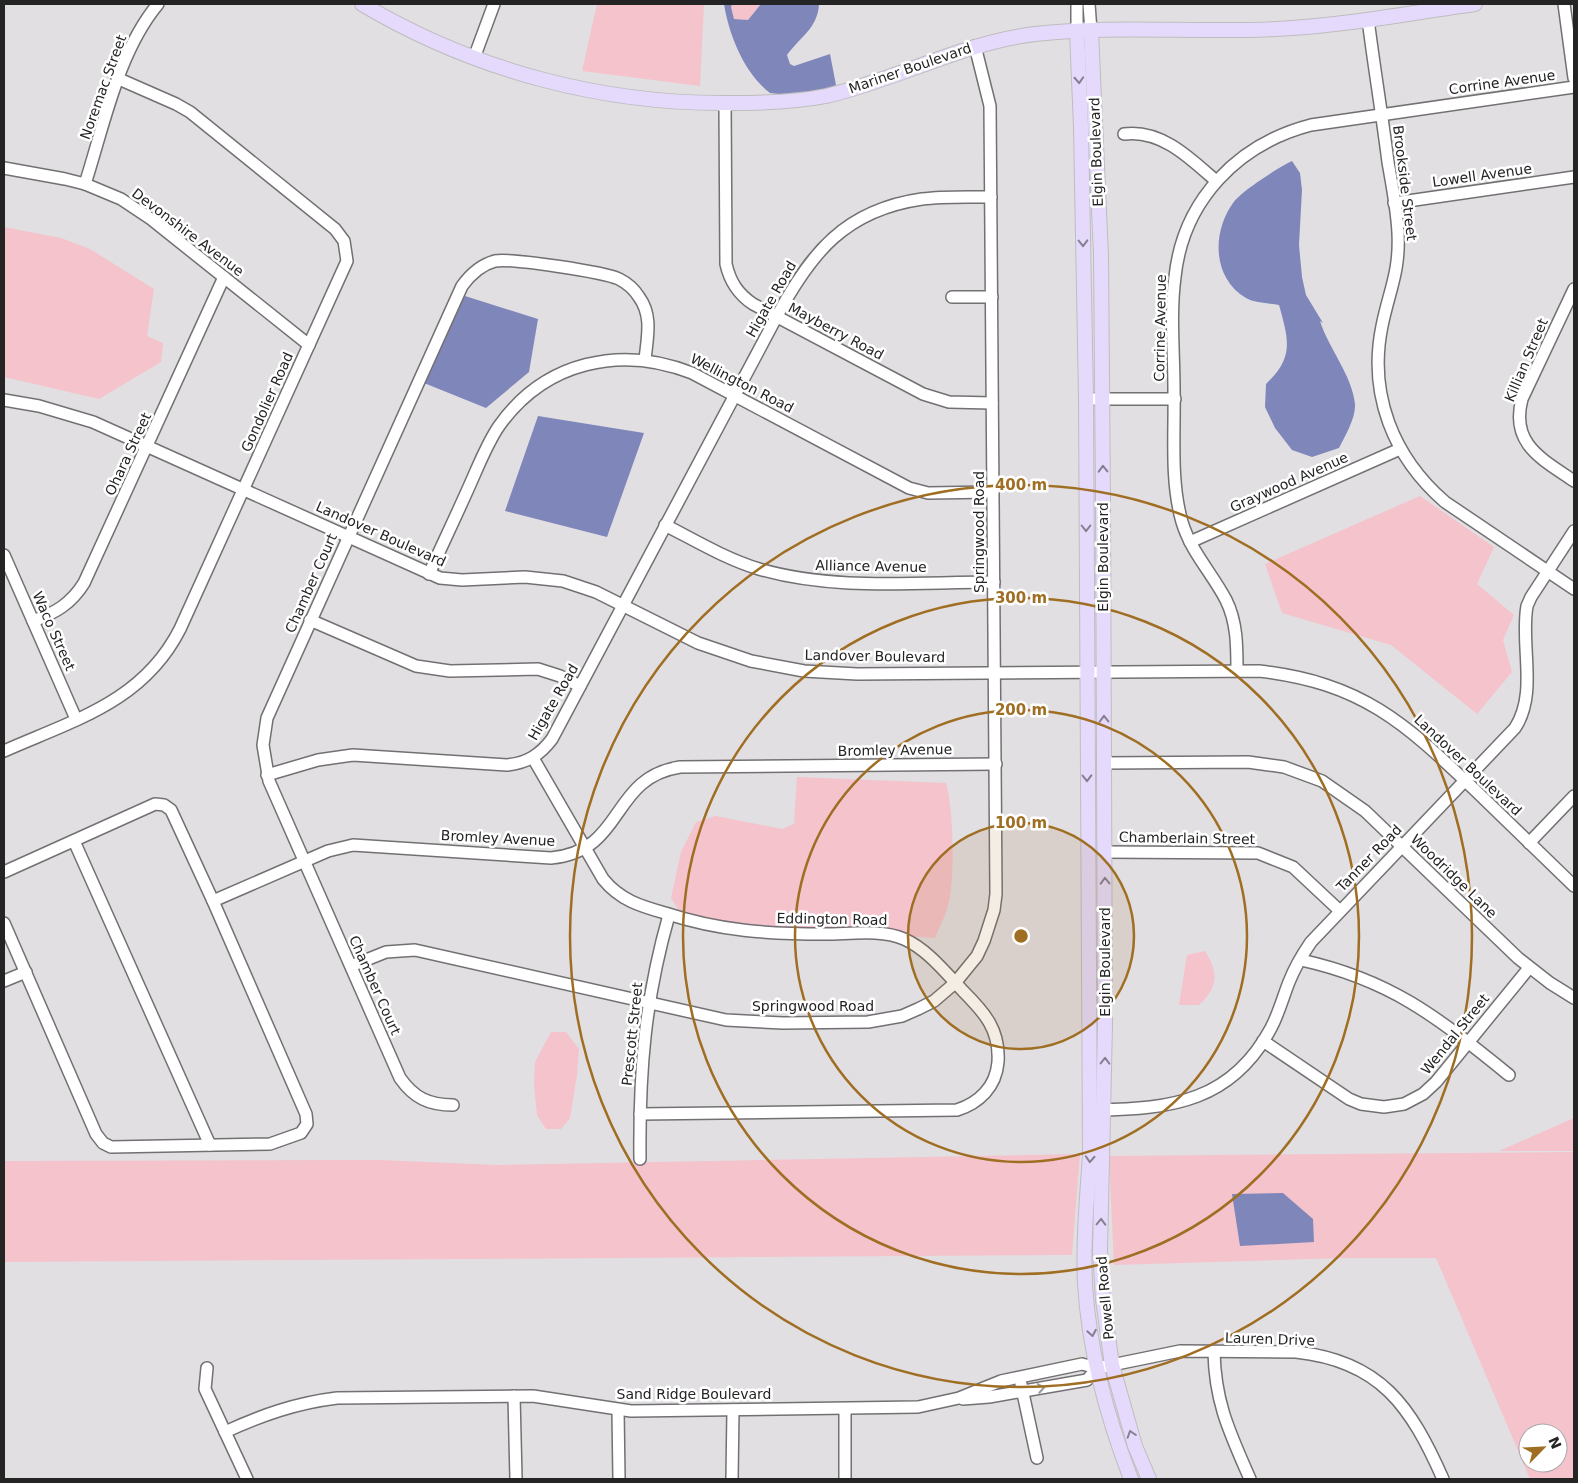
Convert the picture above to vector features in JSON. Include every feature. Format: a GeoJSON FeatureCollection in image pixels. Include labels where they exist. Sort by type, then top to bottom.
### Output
{"type":"FeatureCollection","features":[{"type":"Feature","properties":{"kind":"main road","name":"Mariner Boulevard"},"geometry":{"type":"LineString","coordinates":[[362,4],[423,36],[474,58],[535,78],[605,94],[676,102],[724,103],[773,102],[824,96],[859,87],[975,46],[1029,35],[1091,31],[1274,29],[1368,19],[1475,4]]}},
{"type":"Feature","properties":{"kind":"main road","name":"Elgin Boulevard"},"geometry":{"type":"LineString","coordinates":[[1091,31],[1100,256],[1102,399],[1104,852],[1097,1110]]}},
{"type":"Feature","properties":{"kind":"main road","name":"Elgin Boulevard"},"geometry":{"type":"LineString","coordinates":[[1077,32],[1086,400],[1086,672],[1097,1110]]}},
{"type":"Feature","properties":{"kind":"main road","name":"Powell Road"},"geometry":{"type":"LineString","coordinates":[[1097,1110],[1100,1251],[1103,1300],[1112,1365],[1135,1446],[1149,1479]]}},
{"type":"Feature","properties":{"kind":"main road","name":"Powell Road"},"geometry":{"type":"LineString","coordinates":[[1097,1110],[1085,1284],[1097,1368],[1107,1414],[1131,1479]]}},
{"type":"Feature","properties":{"kind":"street","name":"Noremac Street"},"geometry":{"type":"LineString","coordinates":[[85,184],[118,79],[132,44],[158,4]]}},
{"type":"Feature","properties":{"kind":"street"},"geometry":{"type":"LineString","coordinates":[[474,58],[494,4]]}},
{"type":"Feature","properties":{"kind":"street","name":"Elgin Boulevard"},"geometry":{"type":"LineString","coordinates":[[1077,4],[1077,32]]}},
{"type":"Feature","properties":{"kind":"street","name":"Elgin Boulevard"},"geometry":{"type":"LineString","coordinates":[[1089,4],[1091,31]]}},
{"type":"Feature","properties":{"kind":"street"},"geometry":{"type":"LineString","coordinates":[[1564,4],[1574,78]]}},
{"type":"Feature","properties":{"kind":"street","name":"Brookside Street"},"geometry":{"type":"LineString","coordinates":[[1368,19],[1398,231],[1397,270],[1380,340],[1378,375],[1383,408],[1400,449],[1419,477],[1445,502],[1574,589]]}},
{"type":"Feature","properties":{"kind":"street","name":"Springwood Road"},"geometry":{"type":"LineString","coordinates":[[351,966],[386,952],[422,951],[698,1015],[755,1022],[868,1022],[902,1016],[934,1000],[955,983],[981,949],[994,910],[996,894],[996,764],[990,106],[975,46]]}},
{"type":"Feature","properties":{"kind":"street","name":"Gondolier Road"},"geometry":{"type":"LineString","coordinates":[[4,751],[124,695],[138,685],[163,659],[180,629],[346,267],[346,247],[339,234],[190,112],[169,100],[118,79]]}},
{"type":"Feature","properties":{"kind":"street","name":"Corrine Avenue"},"geometry":{"type":"LineString","coordinates":[[1237,670],[1237,644],[1232,614],[1190,542],[1182,522],[1176,486],[1174,296],[1177,260],[1188,225],[1196,209],[1216,181],[1246,153],[1279,135],[1311,125],[1574,87]]}},
{"type":"Feature","properties":{"kind":"street","name":"Mayberry Road"},"geometry":{"type":"LineString","coordinates":[[724,103],[726,264],[729,276],[738,292],[753,304],[923,394],[949,402],[992,403]]}},
{"type":"Feature","properties":{"kind":"street"},"geometry":{"type":"LineString","coordinates":[[1124,134],[1138,132],[1167,143],[1182,152],[1216,181]]}},
{"type":"Feature","properties":{"kind":"street","name":"Devonshire Avenue"},"geometry":{"type":"LineString","coordinates":[[4,168],[85,184],[112,195],[138,210],[309,345]]}},
{"type":"Feature","properties":{"kind":"street","name":"Lowell Avenue"},"geometry":{"type":"LineString","coordinates":[[1394,203],[1574,177]]}},
{"type":"Feature","properties":{"kind":"street","name":"Higate Road"},"geometry":{"type":"LineString","coordinates":[[268,775],[318,760],[353,755],[507,765],[533,758],[552,739],[796,280],[816,254],[835,236],[858,220],[889,206],[940,198],[991,197]]}},
{"type":"Feature","properties":{"kind":"street","name":"Chamber Court"},"geometry":{"type":"LineString","coordinates":[[453,1106],[430,1103],[413,1094],[400,1078],[268,775],[263,745],[267,718],[462,286],[477,270],[494,262],[516,260],[618,279],[635,291],[645,307],[648,326],[645,360]]}},
{"type":"Feature","properties":{"kind":"street","name":"Ohara Street"},"geometry":{"type":"LineString","coordinates":[[33,621],[62,608],[78,592],[148,446],[224,277]]}},
{"type":"Feature","properties":{"kind":"street","name":"Killian Street"},"geometry":{"type":"LineString","coordinates":[[1574,289],[1522,399],[1519,415],[1522,433],[1532,451],[1574,481]]}},
{"type":"Feature","properties":{"kind":"street"},"geometry":{"type":"LineString","coordinates":[[952,297],[992,297]]}},
{"type":"Feature","properties":{"kind":"street","name":"Wellington Road"},"geometry":{"type":"LineString","coordinates":[[429,574],[490,442],[499,426],[523,398],[551,378],[583,365],[618,359],[645,360],[676,366],[735,395],[909,488],[928,492],[993,492]]}},
{"type":"Feature","properties":{"kind":"street"},"geometry":{"type":"LineString","coordinates":[[1086,400],[1174,399]]}},
{"type":"Feature","properties":{"kind":"street","name":"Landover Boulevard"},"geometry":{"type":"LineString","coordinates":[[4,400],[67,413],[148,446],[429,574],[452,580],[544,578],[580,586],[698,644],[734,656],[778,667],[830,673],[1237,670],[1275,673],[1304,678],[1346,692],[1367,702],[1404,725],[1574,886]]}},
{"type":"Feature","properties":{"kind":"street","name":"Graywood Avenue"},"geometry":{"type":"LineString","coordinates":[[1190,542],[1400,449]]}},
{"type":"Feature","properties":{"kind":"street","name":"Alliance Avenue"},"geometry":{"type":"LineString","coordinates":[[665,525],[737,561],[803,579],[854,583],[994,582]]}},
{"type":"Feature","properties":{"kind":"street","name":"Tanner Road"},"geometry":{"type":"LineString","coordinates":[[1097,1110],[1164,1107],[1196,1097],[1225,1081],[1239,1069],[1263,1041],[1311,942],[1515,728],[1524,713],[1526,696],[1526,615],[1531,597],[1574,532]]}},
{"type":"Feature","properties":{"kind":"street","name":"Waco Street"},"geometry":{"type":"LineString","coordinates":[[4,555],[76,719]]}},
{"type":"Feature","properties":{"kind":"street"},"geometry":{"type":"LineString","coordinates":[[310,620],[416,666],[450,671],[538,669],[560,676],[580,686]]}},
{"type":"Feature","properties":{"kind":"street","name":"Eddington Road"},"geometry":{"type":"LineString","coordinates":[[533,758],[585,849],[604,879],[620,896],[630,902],[669,915],[707,925],[748,932],[893,935],[922,950],[987,1015],[992,1023],[998,1042],[998,1062],[994,1080],[983,1096],[967,1107],[947,1111],[640,1114]]}},
{"type":"Feature","properties":{"kind":"street","name":"Woodridge Lane"},"geometry":{"type":"LineString","coordinates":[[1104,763],[1248,762],[1284,767],[1322,781],[1338,790],[1365,811],[1529,968],[1574,998]]}},
{"type":"Feature","properties":{"kind":"street","name":"Bromley Avenue"},"geometry":{"type":"LineString","coordinates":[[213,901],[328,851],[354,845],[551,858],[573,854],[585,849],[602,835],[638,785],[656,773],[668,768],[996,764]]}},
{"type":"Feature","properties":{"kind":"street"},"geometry":{"type":"LineString","coordinates":[[1529,843],[1574,796]]}},
{"type":"Feature","properties":{"kind":"street"},"geometry":{"type":"LineString","coordinates":[[4,872],[155,804],[164,805],[171,810],[306,1114],[307,1124],[301,1133],[270,1144],[111,1147],[103,1143],[96,1134],[4,923]]}},
{"type":"Feature","properties":{"kind":"street"},"geometry":{"type":"LineString","coordinates":[[74,840],[210,1145]]}},
{"type":"Feature","properties":{"kind":"street","name":"Chamberlain Street"},"geometry":{"type":"LineString","coordinates":[[1104,852],[1258,853],[1293,868],[1340,911]]}},
{"type":"Feature","properties":{"kind":"street","name":"Prescott Street"},"geometry":{"type":"LineString","coordinates":[[640,1159],[641,1070],[648,1003],[669,915]]}},
{"type":"Feature","properties":{"kind":"street"},"geometry":{"type":"LineString","coordinates":[[1301,960],[1348,972],[1394,992],[1434,1016],[1509,1075]]}},
{"type":"Feature","properties":{"kind":"street","name":"Wendal Street"},"geometry":{"type":"LineString","coordinates":[[1263,1041],[1349,1099],[1361,1104],[1384,1107],[1404,1104],[1423,1094],[1436,1082],[1529,968]]}},
{"type":"Feature","properties":{"kind":"street"},"geometry":{"type":"LineString","coordinates":[[4,981],[26,972]]}},
{"type":"Feature","properties":{"kind":"street","name":"Lauren Drive"},"geometry":{"type":"LineString","coordinates":[[1097,1368],[1180,1351],[1313,1354],[1330,1358],[1360,1370],[1388,1391],[1409,1414],[1424,1436],[1443,1479]]}},
{"type":"Feature","properties":{"kind":"street"},"geometry":{"type":"LineString","coordinates":[[1214,1352],[1214,1374],[1221,1411],[1250,1479]]}},
{"type":"Feature","properties":{"kind":"street","name":"Sand Ridge Boulevard"},"geometry":{"type":"LineString","coordinates":[[225,1432],[275,1410],[328,1399],[514,1396],[551,1398],[618,1410],[918,1407],[958,1398],[991,1384],[1020,1377],[1082,1364],[1097,1368],[1087,1380],[972,1399],[958,1398]]}},
{"type":"Feature","properties":{"kind":"street"},"geometry":{"type":"LineString","coordinates":[[207,1368],[205,1389],[247,1479]]}},
{"type":"Feature","properties":{"kind":"street"},"geometry":{"type":"LineString","coordinates":[[1020,1377],[1037,1458]]}},
{"type":"Feature","properties":{"kind":"street"},"geometry":{"type":"LineString","coordinates":[[514,1396],[516,1479]]}},
{"type":"Feature","properties":{"kind":"street"},"geometry":{"type":"LineString","coordinates":[[845,1409],[846,1479]]}},
{"type":"Feature","properties":{"kind":"street"},"geometry":{"type":"LineString","coordinates":[[618,1410],[620,1479]]}},
{"type":"Feature","properties":{"kind":"street"},"geometry":{"type":"LineString","coordinates":[[732,1479],[733,1410]]}},
{"type":"Feature","properties":{"kind":"shaded area"},"geometry":{"type":"Polygon","coordinates":[[[597,4],[704,4],[700,86],[582,71],[597,4]]]}},
{"type":"Feature","properties":{"kind":"shaded area"},"geometry":{"type":"Polygon","coordinates":[[[732,4],[761,4],[748,20],[734,19],[732,4]]]}},
{"type":"Feature","properties":{"kind":"shaded area"},"geometry":{"type":"Polygon","coordinates":[[[4,227],[61,238],[90,249],[154,289],[147,336],[163,343],[161,362],[99,399],[4,377],[4,227]]]}},
{"type":"Feature","properties":{"kind":"shaded area"},"geometry":{"type":"Polygon","coordinates":[[[1420,496],[1494,547],[1477,584],[1514,615],[1503,640],[1512,672],[1477,714],[1391,645],[1282,613],[1265,564],[1420,496]]]}},
{"type":"Feature","properties":{"kind":"shaded area"},"geometry":{"type":"Polygon","coordinates":[[[797,777],[946,783],[951,810],[952,879],[948,906],[935,938],[716,924],[678,909],[671,898],[681,852],[696,822],[716,816],[782,829],[794,824],[797,777]]]}},
{"type":"Feature","properties":{"kind":"shaded area"},"geometry":{"type":"Polygon","coordinates":[[[1205,951],[1213,966],[1213,986],[1199,1005],[1179,1005],[1187,955],[1205,951]]]}},
{"type":"Feature","properties":{"kind":"shaded area"},"geometry":{"type":"Polygon","coordinates":[[[551,1032],[566,1032],[579,1049],[570,1118],[561,1129],[546,1129],[537,1115],[534,1084],[535,1062],[551,1032]]]}},
{"type":"Feature","properties":{"kind":"shaded area"},"geometry":{"type":"Polygon","coordinates":[[[1574,1118],[1574,1151],[1499,1151],[1574,1118]]]}},
{"type":"Feature","properties":{"kind":"shaded area"},"geometry":{"type":"Polygon","coordinates":[[[1574,1152],[1574,1479],[1530,1479],[1527,1473],[1568,1473],[1568,1423],[1518,1423],[1518,1451],[1436,1258],[1343,1258],[1114,1265],[1109,1156],[1574,1152]]]}},
{"type":"Feature","properties":{"kind":"shaded area"},"geometry":{"type":"Polygon","coordinates":[[[1080,1154],[1072,1255],[4,1262],[4,1161],[380,1160],[498,1165],[1080,1154]]]}},
{"type":"Feature","properties":{"kind":"water"},"geometry":{"type":"Polygon","coordinates":[[[724,4],[732,4],[734,19],[748,20],[761,4],[819,4],[812,26],[787,55],[790,64],[794,66],[830,54],[836,85],[804,94],[770,93],[753,75],[739,53],[726,16],[724,4]]]}},
{"type":"Feature","properties":{"kind":"water"},"geometry":{"type":"Polygon","coordinates":[[[1292,161],[1300,173],[1302,190],[1299,245],[1306,295],[1323,323],[1320,321],[1350,383],[1355,404],[1352,421],[1339,448],[1312,457],[1292,450],[1275,428],[1265,407],[1266,384],[1281,365],[1287,348],[1287,339],[1279,305],[1249,300],[1235,289],[1221,267],[1219,254],[1221,227],[1233,203],[1251,186],[1292,161]]]}},
{"type":"Feature","properties":{"kind":"water"},"geometry":{"type":"Polygon","coordinates":[[[465,296],[538,319],[529,372],[486,408],[419,381],[465,296]]]}},
{"type":"Feature","properties":{"kind":"water"},"geometry":{"type":"Polygon","coordinates":[[[538,416],[644,433],[607,537],[505,511],[538,416]]]}},
{"type":"Feature","properties":{"kind":"water"},"geometry":{"type":"Polygon","coordinates":[[[1283,1193],[1313,1219],[1314,1242],[1240,1246],[1232,1194],[1283,1193]]]}}]}
